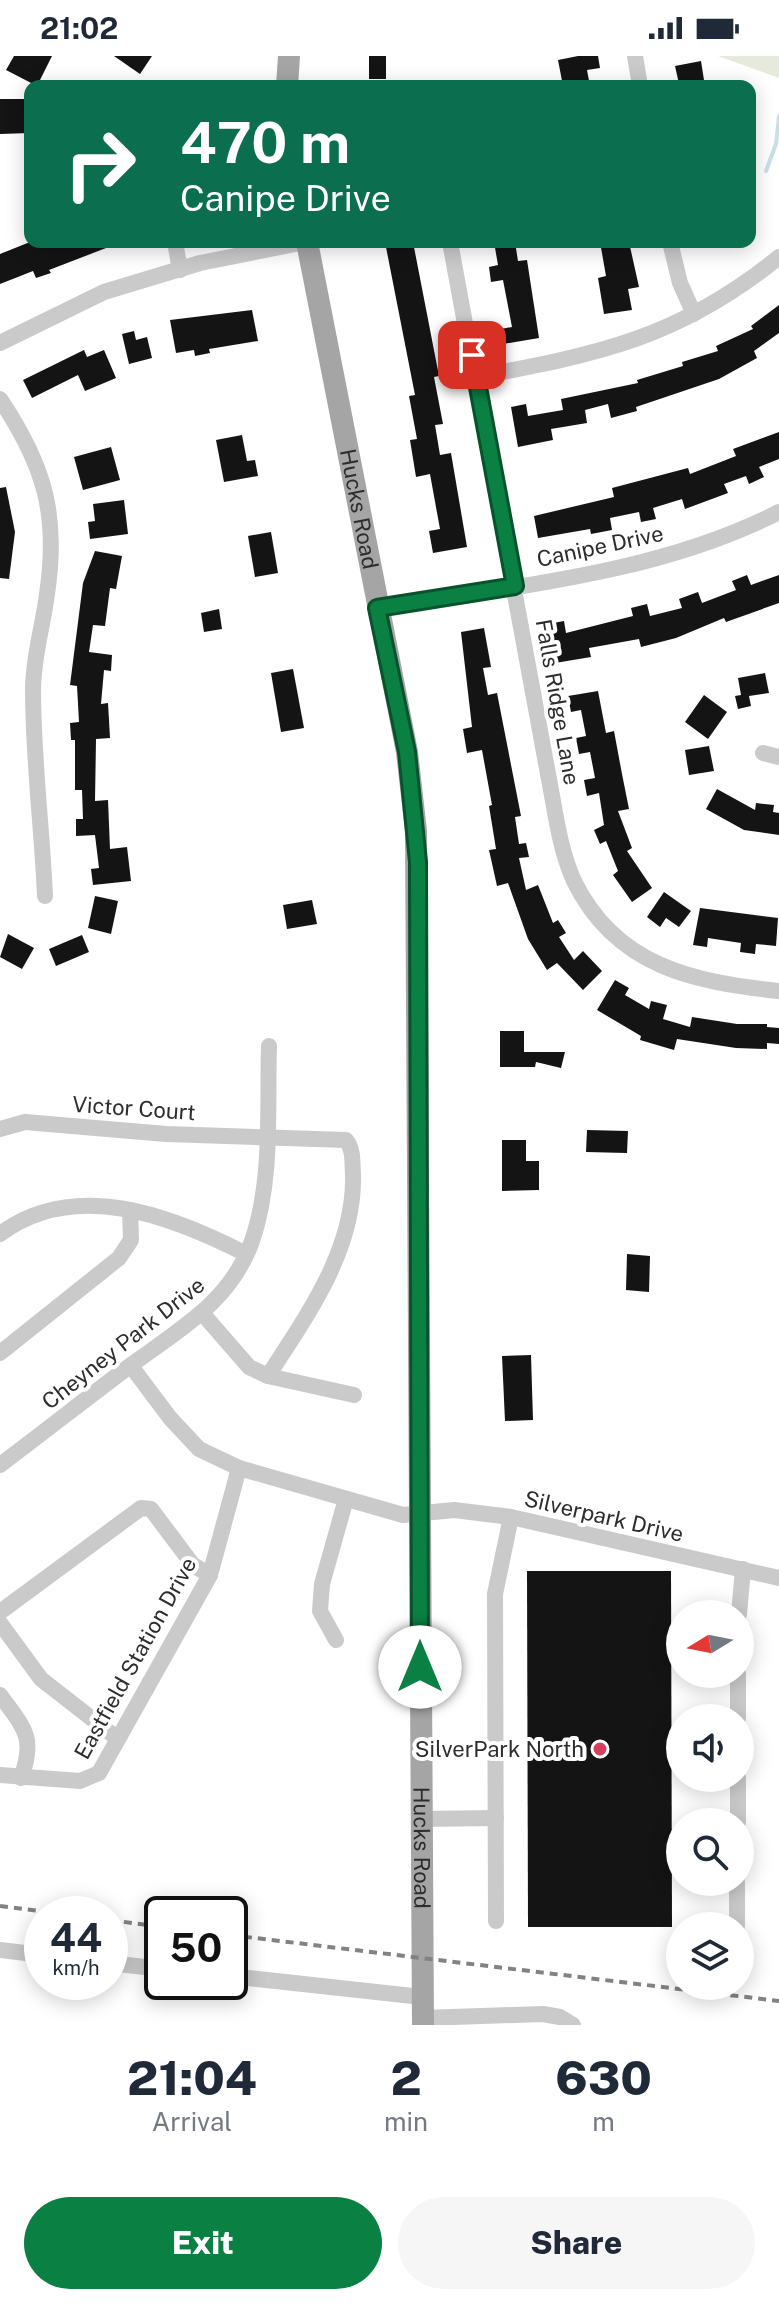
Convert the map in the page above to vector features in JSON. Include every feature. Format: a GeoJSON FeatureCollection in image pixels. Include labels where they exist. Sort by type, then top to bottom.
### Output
{"type":"FeatureCollection","features":[{"type":"Feature","properties":{"kind":"main road"},"geometry":{"type":"LineString","coordinates":[[287,80],[289,56]]}},
{"type":"Feature","properties":{"kind":"main road","name":"Hucks Road"},"geometry":{"type":"LineString","coordinates":[[307,248],[407,752],[418,862],[422,2013]]}},
{"type":"Feature","properties":{"kind":"street"},"geometry":{"type":"LineString","coordinates":[[635,56],[639,80]]}},
{"type":"Feature","properties":{"kind":"street"},"geometry":{"type":"LineString","coordinates":[[176,248],[180,270]]}},
{"type":"Feature","properties":{"kind":"street"},"geometry":{"type":"LineString","coordinates":[[0,343],[79,301],[180,270],[279,248]]}},
{"type":"Feature","properties":{"kind":"street","name":"Falls Ridge Lane"},"geometry":{"type":"LineString","coordinates":[[451,248],[563,848],[586,901],[602,922],[629,946],[674,973],[713,984],[779,991]]}},
{"type":"Feature","properties":{"kind":"street"},"geometry":{"type":"LineString","coordinates":[[671,248],[680,283],[694,314]]}},
{"type":"Feature","properties":{"kind":"street"},"geometry":{"type":"LineString","coordinates":[[476,377],[581,357],[632,343],[694,314],[744,284],[779,257]]}},
{"type":"Feature","properties":{"kind":"street"},"geometry":{"type":"LineString","coordinates":[[0,399],[27,440],[43,479],[50,516],[50,568],[33,689],[45,896]]}},
{"type":"Feature","properties":{"kind":"street","name":"Canipe Drive"},"geometry":{"type":"LineString","coordinates":[[377,608],[639,564],[705,544],[779,512]]}},
{"type":"Feature","properties":{"kind":"street","name":"Cheyney Park Drive"},"geometry":{"type":"LineString","coordinates":[[0,1465],[203,1314],[232,1280],[246,1254],[261,1204],[267,1138],[269,1046]]}},
{"type":"Feature","properties":{"kind":"street","name":"Victor Court"},"geometry":{"type":"LineString","coordinates":[[0,1129],[25,1122],[166,1134],[346,1140],[352,1147],[354,1198],[347,1229],[327,1278],[268,1376]]}},
{"type":"Feature","properties":{"kind":"street"},"geometry":{"type":"LineString","coordinates":[[0,1234],[44,1209],[86,1206],[130,1210],[179,1221],[246,1254]]}},
{"type":"Feature","properties":{"kind":"street"},"geometry":{"type":"LineString","coordinates":[[0,1353],[119,1258],[131,1240],[130,1210]]}},
{"type":"Feature","properties":{"kind":"street"},"geometry":{"type":"LineString","coordinates":[[203,1314],[249,1367],[268,1376],[354,1395]]}},
{"type":"Feature","properties":{"kind":"street","name":"Silverpark Drive"},"geometry":{"type":"LineString","coordinates":[[131,1366],[170,1418],[199,1449],[239,1468],[403,1515],[418,1516],[454,1510],[511,1517],[779,1578]]}},
{"type":"Feature","properties":{"kind":"street","name":"Eastfield Station Drive"},"geometry":{"type":"LineString","coordinates":[[0,1775],[90,1779],[99,1773],[210,1575],[239,1468]]}},
{"type":"Feature","properties":{"kind":"street"},"geometry":{"type":"LineString","coordinates":[[336,1640],[320,1611],[322,1584],[346,1499]]}},
{"type":"Feature","properties":{"kind":"street"},"geometry":{"type":"LineString","coordinates":[[0,1612],[141,1508],[151,1509],[193,1565],[210,1575]]}},
{"type":"Feature","properties":{"kind":"street"},"geometry":{"type":"LineString","coordinates":[[496,1921],[495,1594],[511,1517]]}},
{"type":"Feature","properties":{"kind":"street"},"geometry":{"type":"LineString","coordinates":[[740,1600],[743,1569]]}},
{"type":"Feature","properties":{"kind":"street"},"geometry":{"type":"LineString","coordinates":[[0,1623],[41,1679],[118,1739]]}},
{"type":"Feature","properties":{"kind":"street"},"geometry":{"type":"LineString","coordinates":[[0,1695],[27,1733],[29,1750],[21,1778]]}},
{"type":"Feature","properties":{"kind":"street"},"geometry":{"type":"LineString","coordinates":[[421,1819],[496,1818]]}},
{"type":"Feature","properties":{"kind":"street"},"geometry":{"type":"LineString","coordinates":[[0,1950],[24,1953]]}},
{"type":"Feature","properties":{"kind":"street"},"geometry":{"type":"LineString","coordinates":[[248,1979],[422,2013],[543,2014],[560,2017],[573,2025]]}},
{"type":"Feature","properties":{"kind":"shaded area"},"geometry":{"type":"Polygon","coordinates":[[[718,56],[779,56],[779,78],[718,56]]]}},
{"type":"Feature","properties":{"kind":"building"},"geometry":{"type":"Polygon","coordinates":[[[14,56],[52,56],[40,80],[25,80],[6,70],[14,56]]]}},
{"type":"Feature","properties":{"kind":"building"},"geometry":{"type":"Polygon","coordinates":[[[114,56],[152,56],[140,74],[114,56]]]}},
{"type":"Feature","properties":{"kind":"building"},"geometry":{"type":"Polygon","coordinates":[[[369,56],[386,56],[386,79],[369,79],[369,56]]]}},
{"type":"Feature","properties":{"kind":"building"},"geometry":{"type":"Polygon","coordinates":[[[598,56],[600,68],[587,70],[589,80],[562,80],[558,60],[598,56]]]}},
{"type":"Feature","properties":{"kind":"building"},"geometry":{"type":"Polygon","coordinates":[[[701,61],[704,80],[678,80],[675,66],[701,61]]]}},
{"type":"Feature","properties":{"kind":"building"},"geometry":{"type":"Polygon","coordinates":[[[0,99],[24,99],[24,133],[0,134],[0,99]]]}},
{"type":"Feature","properties":{"kind":"building"},"geometry":{"type":"Polygon","coordinates":[[[24,244],[24,248],[106,248],[49,270],[51,273],[36,278],[33,271],[0,284],[0,254],[24,244]]]}},
{"type":"Feature","properties":{"kind":"building"},"geometry":{"type":"Polygon","coordinates":[[[386,248],[414,248],[439,376],[434,377],[443,424],[435,425],[440,455],[451,453],[467,547],[433,553],[429,531],[440,529],[430,474],[416,477],[410,440],[417,439],[409,396],[415,395],[386,248]]]}},
{"type":"Feature","properties":{"kind":"building"},"geometry":{"type":"Polygon","coordinates":[[[495,248],[516,248],[518,261],[527,260],[539,338],[503,344],[501,329],[512,327],[503,280],[491,282],[489,267],[498,265],[495,248]]]}},
{"type":"Feature","properties":{"kind":"building"},"geometry":{"type":"Polygon","coordinates":[[[601,248],[630,248],[639,287],[628,289],[632,310],[604,314],[598,278],[606,276],[601,248]]]}},
{"type":"Feature","properties":{"kind":"building"},"geometry":{"type":"Polygon","coordinates":[[[779,305],[779,333],[754,351],[757,358],[719,379],[611,418],[608,404],[585,410],[587,423],[551,429],[553,440],[518,447],[511,407],[526,404],[528,416],[563,410],[561,399],[638,383],[637,380],[683,366],[682,362],[718,351],[716,346],[753,329],[751,326],[779,305]]]}},
{"type":"Feature","properties":{"kind":"building"},"geometry":{"type":"Polygon","coordinates":[[[252,310],[258,341],[209,349],[210,353],[195,356],[194,350],[176,353],[170,320],[252,310]]]}},
{"type":"Feature","properties":{"kind":"building"},"geometry":{"type":"Polygon","coordinates":[[[134,331],[136,340],[147,337],[152,358],[129,364],[122,334],[134,331]]]}},
{"type":"Feature","properties":{"kind":"building"},"geometry":{"type":"Polygon","coordinates":[[[84,350],[87,357],[104,350],[116,378],[85,391],[78,375],[32,398],[23,380],[84,350]]]}},
{"type":"Feature","properties":{"kind":"building"},"geometry":{"type":"Polygon","coordinates":[[[779,432],[779,459],[759,467],[764,477],[749,484],[746,476],[724,484],[728,493],[685,509],[682,499],[653,508],[656,519],[641,522],[639,512],[610,518],[612,530],[591,534],[590,529],[538,538],[534,516],[614,497],[612,488],[688,468],[690,474],[736,456],[733,449],[779,432]]]}},
{"type":"Feature","properties":{"kind":"building"},"geometry":{"type":"Polygon","coordinates":[[[242,435],[247,461],[255,460],[258,476],[224,482],[216,440],[242,435]]]}},
{"type":"Feature","properties":{"kind":"building"},"geometry":{"type":"Polygon","coordinates":[[[111,447],[120,480],[83,490],[74,457],[111,447]]]}},
{"type":"Feature","properties":{"kind":"building"},"geometry":{"type":"Polygon","coordinates":[[[6,487],[15,532],[9,579],[0,578],[0,488],[6,487]]]}},
{"type":"Feature","properties":{"kind":"building"},"geometry":{"type":"Polygon","coordinates":[[[124,500],[128,534],[90,539],[88,522],[95,521],[93,504],[124,500]]]}},
{"type":"Feature","properties":{"kind":"building"},"geometry":{"type":"Polygon","coordinates":[[[271,532],[278,573],[255,577],[248,536],[271,532]]]}},
{"type":"Feature","properties":{"kind":"building"},"geometry":{"type":"Polygon","coordinates":[[[95,551],[122,556],[116,589],[110,588],[105,626],[93,625],[89,652],[112,655],[111,671],[104,670],[101,704],[108,703],[110,738],[96,739],[95,801],[108,800],[110,849],[127,847],[131,881],[93,885],[91,869],[99,868],[95,835],[76,836],[76,819],[83,819],[82,790],[75,790],[75,740],[71,740],[70,723],[79,722],[77,686],[70,685],[83,583],[95,551]]]}},
{"type":"Feature","properties":{"kind":"building"},"geometry":{"type":"Polygon","coordinates":[[[747,575],[751,585],[779,575],[779,603],[726,622],[724,618],[676,638],[641,647],[639,639],[589,648],[591,657],[555,663],[548,624],[564,621],[566,633],[633,616],[631,608],[647,604],[650,616],[682,608],[679,599],[698,592],[702,603],[736,590],[732,581],[747,575]]]}},
{"type":"Feature","properties":{"kind":"building"},"geometry":{"type":"Polygon","coordinates":[[[219,609],[222,629],[204,632],[201,613],[219,609]]]}},
{"type":"Feature","properties":{"kind":"building"},"geometry":{"type":"Polygon","coordinates":[[[484,628],[491,667],[483,668],[488,695],[497,693],[521,816],[515,817],[519,844],[526,843],[529,857],[519,858],[526,890],[538,885],[553,923],[558,920],[566,933],[559,937],[574,960],[583,951],[602,971],[583,990],[557,963],[547,970],[528,939],[508,883],[497,886],[489,850],[496,849],[482,750],[467,753],[463,729],[472,727],[461,632],[484,628]]]}},
{"type":"Feature","properties":{"kind":"building"},"geometry":{"type":"Polygon","coordinates":[[[293,669],[304,728],[281,732],[271,673],[293,669]]]}},
{"type":"Feature","properties":{"kind":"building"},"geometry":{"type":"Polygon","coordinates":[[[765,673],[769,693],[749,696],[751,706],[738,709],[735,696],[741,695],[738,678],[765,673]]]}},
{"type":"Feature","properties":{"kind":"building"},"geometry":{"type":"Polygon","coordinates":[[[598,691],[606,733],[614,731],[629,809],[618,811],[632,848],[627,851],[652,888],[632,902],[613,875],[618,871],[606,841],[600,844],[594,830],[604,825],[599,793],[587,796],[584,780],[595,778],[590,752],[579,754],[576,738],[586,736],[581,710],[571,712],[568,696],[598,691]]]}},
{"type":"Feature","properties":{"kind":"building"},"geometry":{"type":"Polygon","coordinates":[[[704,695],[727,712],[708,739],[685,722],[704,695]]]}},
{"type":"Feature","properties":{"kind":"building"},"geometry":{"type":"Polygon","coordinates":[[[709,746],[714,771],[689,775],[685,750],[709,746]]]}},
{"type":"Feature","properties":{"kind":"building"},"geometry":{"type":"Polygon","coordinates":[[[717,789],[755,810],[756,803],[774,805],[773,812],[779,813],[779,835],[744,830],[706,809],[717,789]]]}},
{"type":"Feature","properties":{"kind":"building"},"geometry":{"type":"Polygon","coordinates":[[[664,892],[691,911],[679,927],[666,918],[660,927],[647,917],[664,892]]]}},
{"type":"Feature","properties":{"kind":"building"},"geometry":{"type":"Polygon","coordinates":[[[95,896],[118,901],[111,934],[88,928],[95,896]]]}},
{"type":"Feature","properties":{"kind":"building"},"geometry":{"type":"Polygon","coordinates":[[[312,900],[317,924],[287,929],[283,905],[312,900]]]}},
{"type":"Feature","properties":{"kind":"building"},"geometry":{"type":"Polygon","coordinates":[[[700,908],[778,918],[776,946],[756,944],[755,954],[740,952],[741,943],[708,938],[707,947],[693,945],[700,908]]]}},
{"type":"Feature","properties":{"kind":"building"},"geometry":{"type":"Polygon","coordinates":[[[8,934],[34,948],[22,969],[0,957],[8,934]]]}},
{"type":"Feature","properties":{"kind":"building"},"geometry":{"type":"Polygon","coordinates":[[[82,935],[89,952],[56,966],[49,949],[82,935]]]}},
{"type":"Feature","properties":{"kind":"building"},"geometry":{"type":"Polygon","coordinates":[[[615,980],[629,988],[625,995],[649,1009],[651,1001],[667,1005],[663,1019],[690,1027],[692,1017],[737,1024],[767,1024],[767,1027],[779,1028],[779,1044],[767,1043],[767,1049],[736,1048],[677,1039],[674,1050],[640,1040],[641,1036],[597,1010],[615,980]]]}},
{"type":"Feature","properties":{"kind":"building"},"geometry":{"type":"Polygon","coordinates":[[[500,1031],[524,1031],[524,1052],[565,1052],[561,1068],[536,1062],[535,1067],[500,1067],[500,1031]]]}},
{"type":"Feature","properties":{"kind":"building"},"geometry":{"type":"Polygon","coordinates":[[[587,1130],[628,1131],[627,1153],[586,1152],[587,1130]]]}},
{"type":"Feature","properties":{"kind":"building"},"geometry":{"type":"Polygon","coordinates":[[[502,1140],[526,1140],[526,1161],[539,1161],[539,1190],[502,1191],[502,1140]]]}},
{"type":"Feature","properties":{"kind":"building"},"geometry":{"type":"Polygon","coordinates":[[[627,1254],[650,1256],[649,1292],[626,1290],[627,1254]]]}},
{"type":"Feature","properties":{"kind":"building"},"geometry":{"type":"Polygon","coordinates":[[[531,1355],[533,1420],[505,1421],[502,1356],[531,1355]]]}},
{"type":"Feature","properties":{"kind":"building","name":"SilverPark North"},"geometry":{"type":"Polygon","coordinates":[[[527,1571],[671,1571],[671,1600],[666,1600],[666,1688],[671,1688],[671,1704],[666,1704],[666,1792],[672,1792],[672,1808],[666,1808],[666,1896],[672,1896],[672,1912],[666,1912],[666,1927],[528,1927],[527,1571]]]}},
{"type":"Feature","properties":{"kind":"waterway"},"geometry":{"type":"LineString","coordinates":[[766,171],[776,144],[779,116]]}},
{"type":"Feature","properties":{"kind":"railway"},"geometry":{"type":"LineString","coordinates":[[0,1906],[24,1909]]}},
{"type":"Feature","properties":{"kind":"railway"},"geometry":{"type":"LineString","coordinates":[[128,1922],[144,1925]]}},
{"type":"Feature","properties":{"kind":"railway"},"geometry":{"type":"LineString","coordinates":[[248,1937],[779,2001]]}},
{"type":"Feature","properties":{"kind":"place","name":"SilverPark North"},"geometry":{"type":"Point","coordinates":[600,1749]}},
{"type":"Feature","properties":{"kind":"route"},"geometry":{"type":"LineString","coordinates":[[420,1667],[418,862],[407,752],[377,608],[515,586],[472,355]]}}]}
